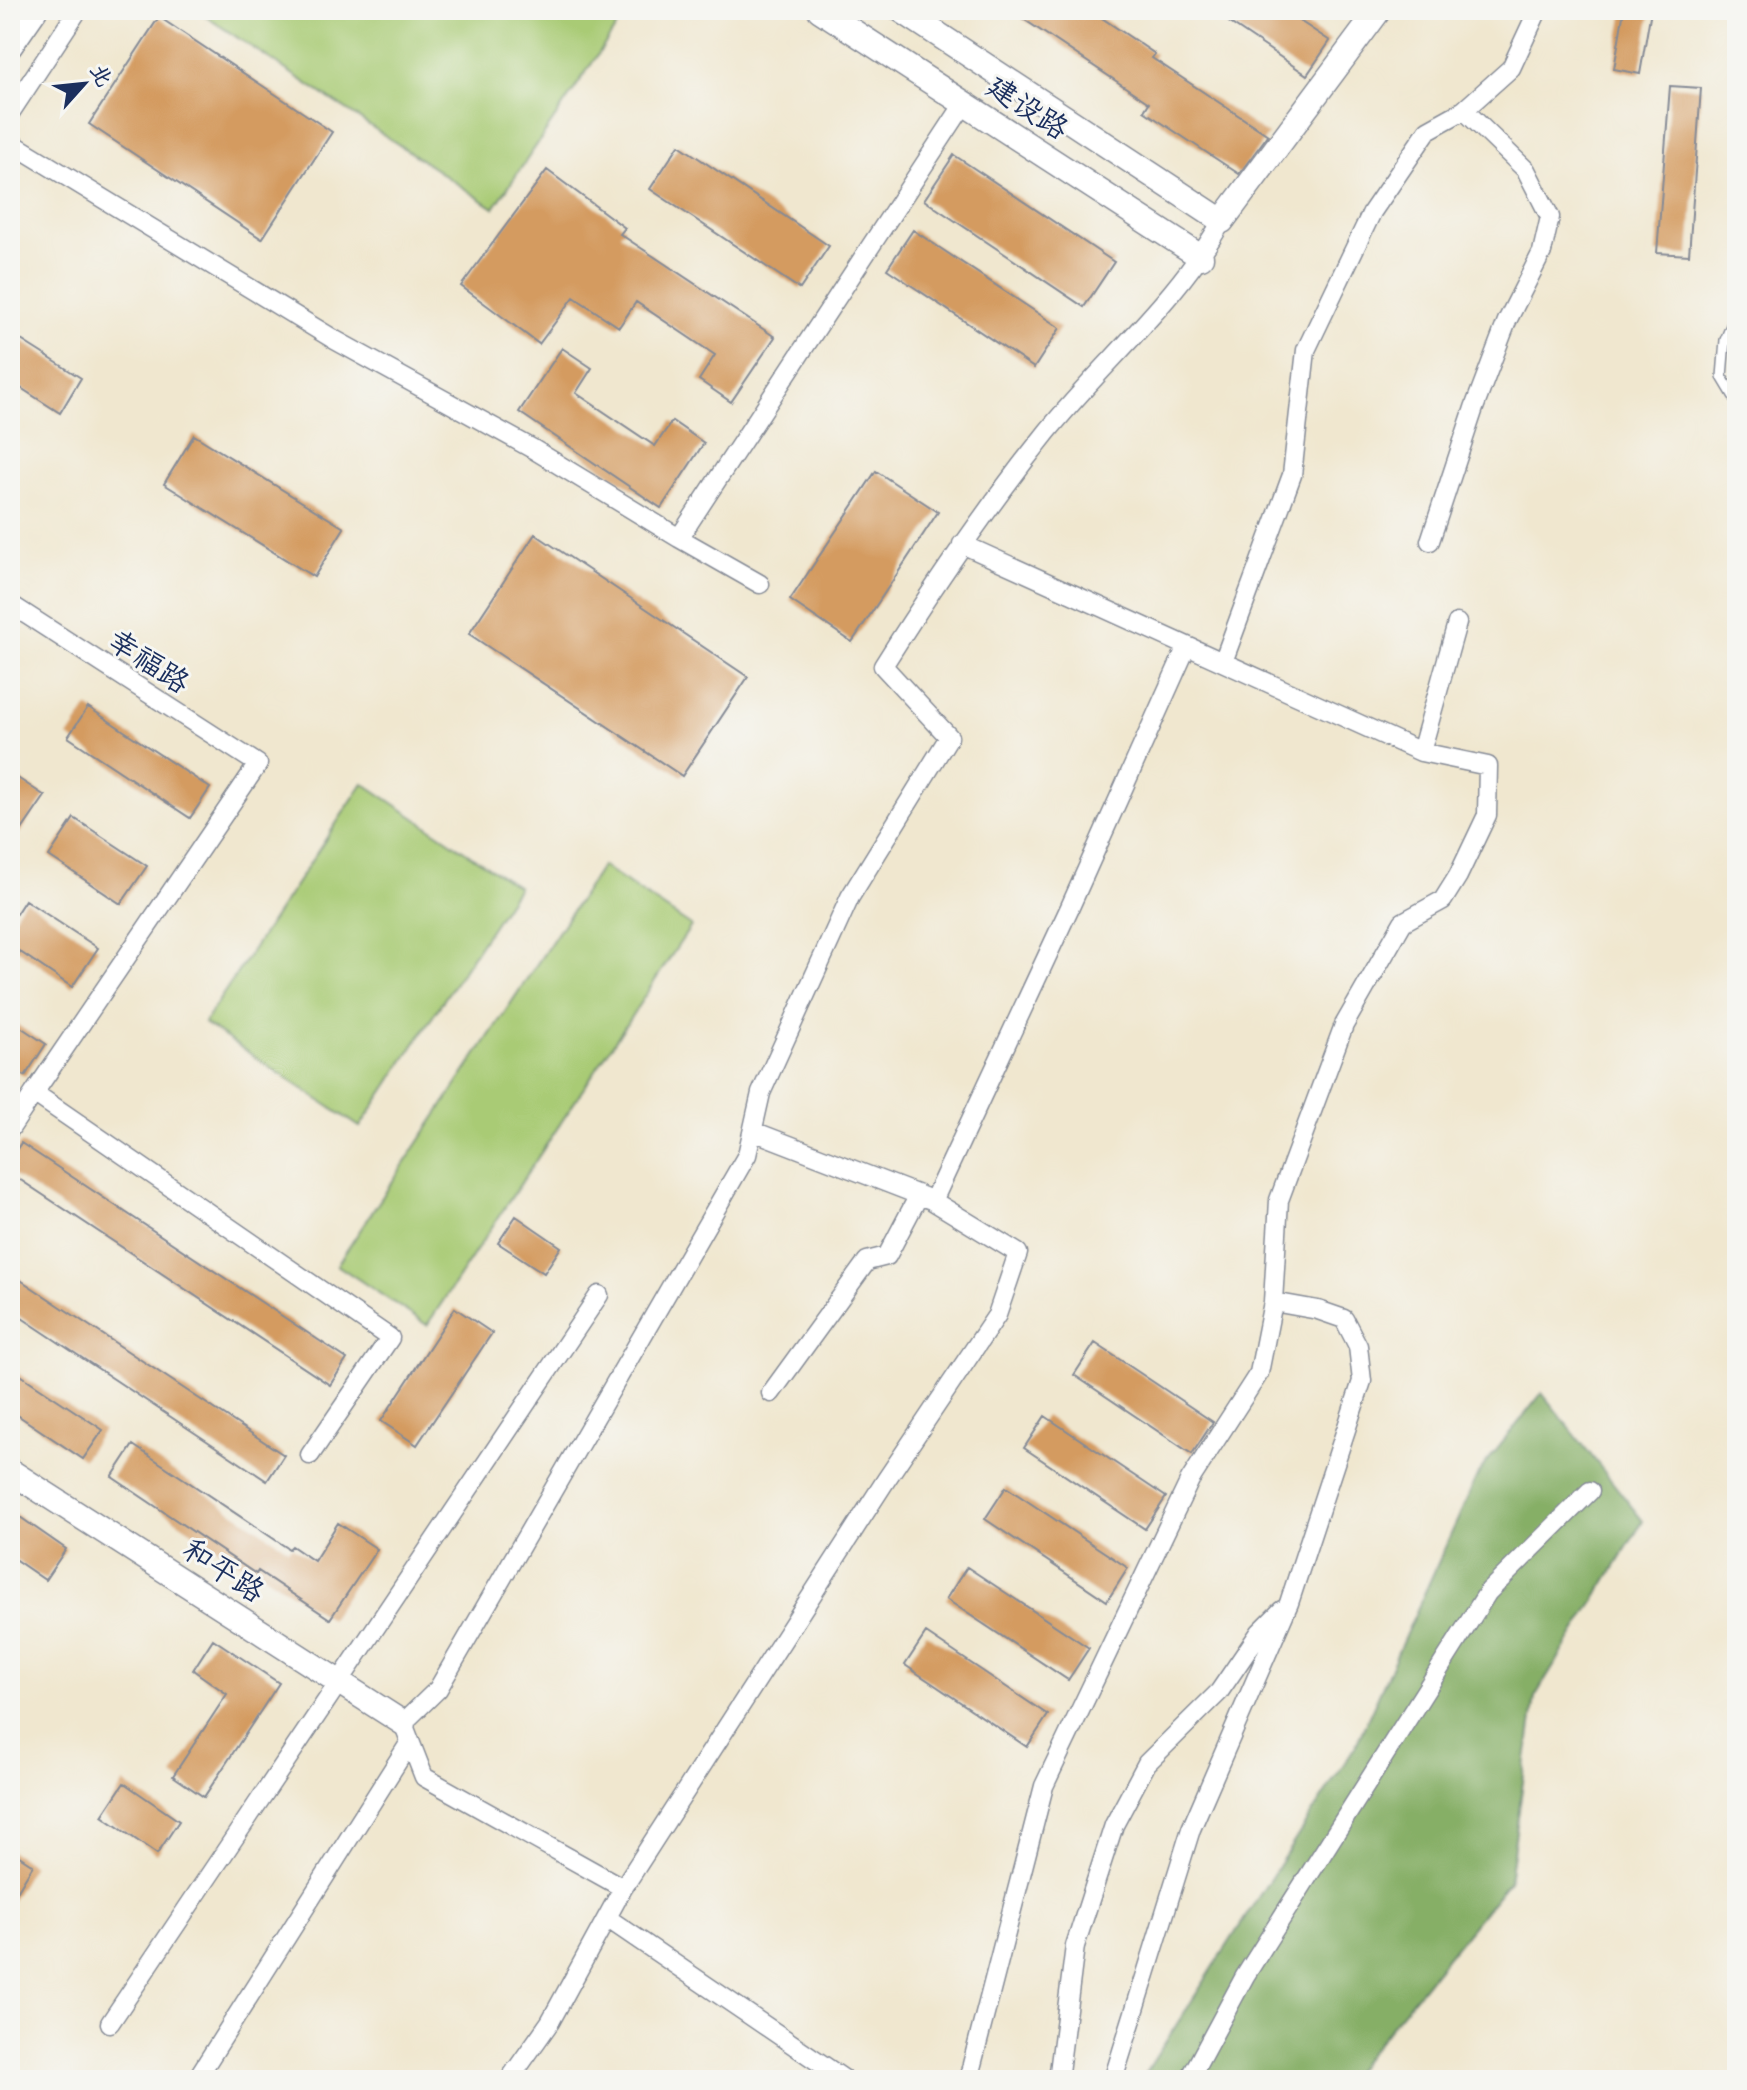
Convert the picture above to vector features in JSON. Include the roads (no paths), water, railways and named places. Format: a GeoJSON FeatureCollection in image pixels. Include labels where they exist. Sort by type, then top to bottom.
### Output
{"type":"FeatureCollection","features":[{"type":"Feature","properties":{"kind":"street"},"geometry":{"type":"LineString","coordinates":[[10,46],[35,10]]}},
{"type":"Feature","properties":{"kind":"street"},"geometry":{"type":"LineString","coordinates":[[10,113],[78,10]]}},
{"type":"Feature","properties":{"kind":"street","name":"建设路"},"geometry":{"type":"LineString","coordinates":[[820,10],[1201,257]]}},
{"type":"Feature","properties":{"kind":"street","name":"建设路"},"geometry":{"type":"LineString","coordinates":[[901,10],[1222,221]]}},
{"type":"Feature","properties":{"kind":"street"},"geometry":{"type":"LineString","coordinates":[[196,2080],[407,1732],[438,1689],[747,1155],[761,1093],[850,897],[949,737],[883,666],[962,544],[1048,430],[1153,316],[1201,257],[1222,221],[1379,10]]}},
{"type":"Feature","properties":{"kind":"street"},"geometry":{"type":"LineString","coordinates":[[1223,662],[1292,475],[1306,350],[1372,212],[1428,130],[1464,110],[1511,68],[1538,10]]}},
{"type":"Feature","properties":{"kind":"street"},"geometry":{"type":"LineString","coordinates":[[679,538],[964,104]]}},
{"type":"Feature","properties":{"kind":"street"},"geometry":{"type":"LineString","coordinates":[[1430,541],[1474,408],[1507,321],[1542,252],[1550,217],[1526,170],[1464,110]]}},
{"type":"Feature","properties":{"kind":"street"},"geometry":{"type":"LineString","coordinates":[[10,142],[335,340],[533,449],[760,584]]}},
{"type":"Feature","properties":{"kind":"street"},"geometry":{"type":"LineString","coordinates":[[962,544],[1421,752],[1488,766],[1487,815],[1458,876],[1443,900],[1403,922],[1344,1025],[1279,1200],[1273,1302],[1259,1373],[1190,1480],[1044,1786],[968,2080]]}},
{"type":"Feature","properties":{"kind":"street","name":"幸福路"},"geometry":{"type":"LineString","coordinates":[[10,604],[258,764],[34,1093]]}},
{"type":"Feature","properties":{"kind":"street"},"geometry":{"type":"LineString","coordinates":[[1421,752],[1457,623]]}},
{"type":"Feature","properties":{"kind":"street"},"geometry":{"type":"LineString","coordinates":[[771,1393],[867,1261],[887,1256],[926,1198],[1070,907],[1187,646]]}},
{"type":"Feature","properties":{"kind":"street"},"geometry":{"type":"LineString","coordinates":[[10,1129],[34,1093],[390,1338],[310,1455]]}},
{"type":"Feature","properties":{"kind":"street"},"geometry":{"type":"LineString","coordinates":[[509,2080],[550,2022],[623,1888],[886,1480],[997,1315],[1018,1253],[926,1198],[753,1131]]}},
{"type":"Feature","properties":{"kind":"street"},"geometry":{"type":"LineString","coordinates":[[110,2023],[599,1295]]}},
{"type":"Feature","properties":{"kind":"street"},"geometry":{"type":"LineString","coordinates":[[1113,2080],[1191,1829],[1289,1603],[1362,1381],[1358,1346],[1344,1319],[1318,1310],[1273,1302]]}},
{"type":"Feature","properties":{"kind":"street","name":"和平路"},"geometry":{"type":"LineString","coordinates":[[10,1471],[338,1681],[407,1732]]}},
{"type":"Feature","properties":{"kind":"street"},"geometry":{"type":"LineString","coordinates":[[1189,2080],[1245,1976],[1488,1592],[1590,1491]]}},
{"type":"Feature","properties":{"kind":"street"},"geometry":{"type":"LineString","coordinates":[[1058,2080],[1075,1946],[1114,1825],[1147,1763],[1219,1692],[1260,1632],[1289,1603]]}},
{"type":"Feature","properties":{"kind":"street"},"geometry":{"type":"LineString","coordinates":[[407,1732],[424,1777],[623,1888]]}},
{"type":"Feature","properties":{"kind":"street"},"geometry":{"type":"LineString","coordinates":[[607,1918],[845,2080]]}},
{"type":"Feature","properties":{"kind":"lane"},"geometry":{"type":"LineString","coordinates":[[1737,311],[1725,340],[1722,377],[1737,402]]}}]}
